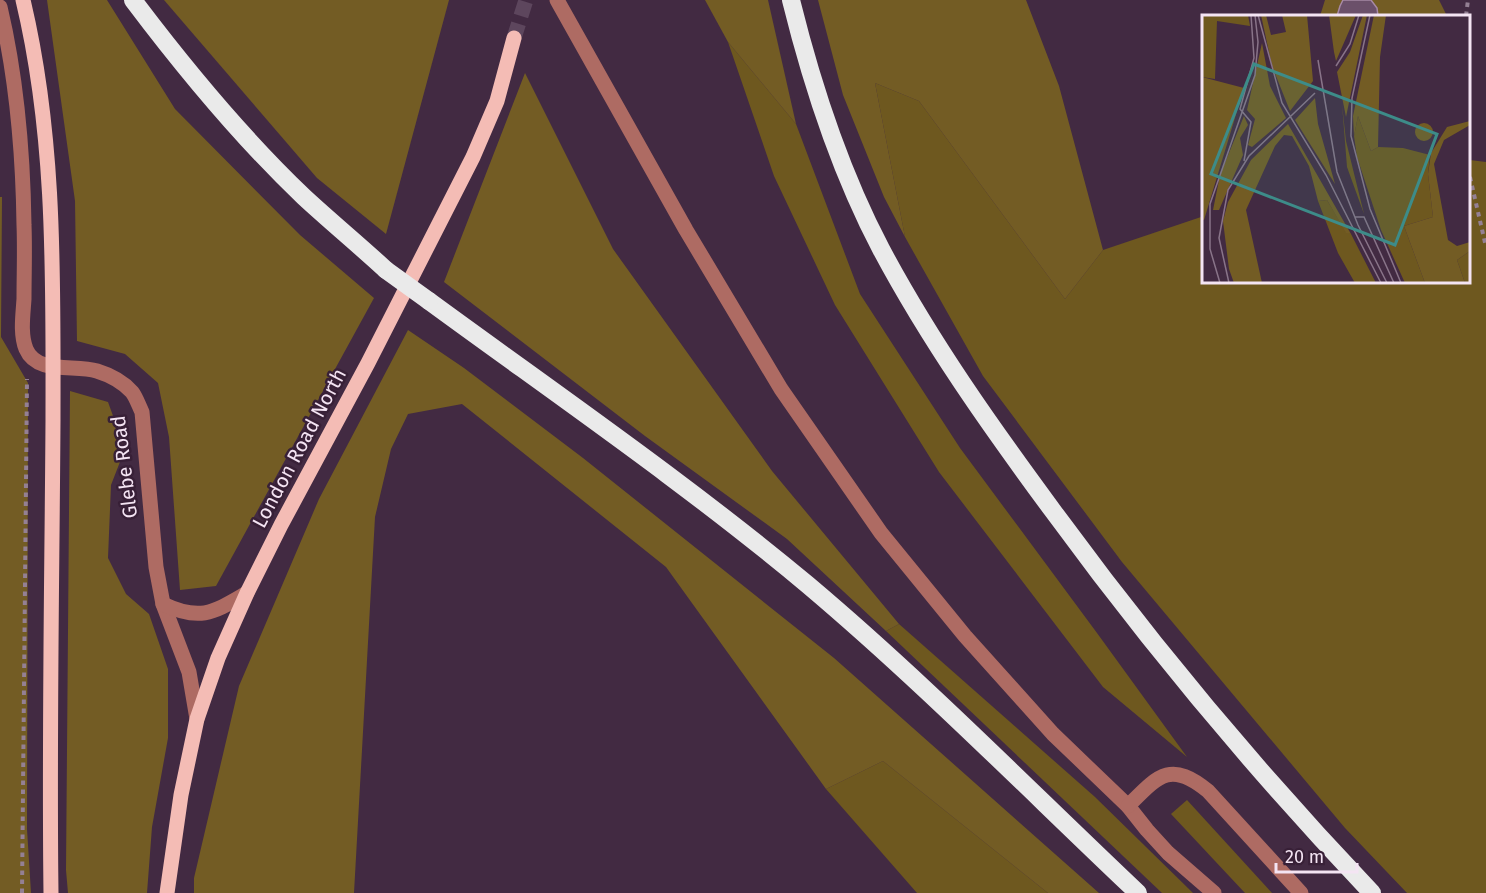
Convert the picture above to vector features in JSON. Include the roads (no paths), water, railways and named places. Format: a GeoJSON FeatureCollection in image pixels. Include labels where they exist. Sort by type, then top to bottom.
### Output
{"type":"FeatureCollection","features":[{"type":"Feature","properties":{"kind":"highway"},"geometry":{"type":"LineString","coordinates":[[133,0],[167,46],[238,129],[304,196],[386,270],[550,390],[637,450],[809,586],[894,660],[1138,893]]}},
{"type":"Feature","properties":{"kind":"highway"},"geometry":{"type":"LineString","coordinates":[[791,0],[809,66],[849,180],[880,247],[954,372],[1013,457],[1140,627],[1278,791],[1372,893]]}},
{"type":"Feature","properties":{"kind":"main road"},"geometry":{"type":"LineString","coordinates":[[23,0],[38,78],[50,183],[53,258],[51,893]]}},
{"type":"Feature","properties":{"kind":"main road","name":"London Road North"},"geometry":{"type":"LineString","coordinates":[[167,893],[180,795],[197,719],[218,658],[247,592],[281,525],[368,363],[473,157],[497,101],[514,38]]}},
{"type":"Feature","properties":{"kind":"street"},"geometry":{"type":"LineString","coordinates":[[560,6],[686,230],[781,389],[881,533],[965,636],[1053,734],[1128,806],[1168,853],[1214,893]]}},
{"type":"Feature","properties":{"kind":"street","name":"Glebe Road"},"geometry":{"type":"LineString","coordinates":[[0,7],[14,81],[20,142],[25,257],[23,338],[27,351],[37,362],[53,367],[76,367],[96,371],[117,379],[132,393],[142,412],[146,436],[152,532],[163,604],[189,672],[197,719]]}},
{"type":"Feature","properties":{"kind":"street"},"geometry":{"type":"LineString","coordinates":[[163,604],[183,613],[202,614],[222,608],[247,592]]}},
{"type":"Feature","properties":{"kind":"street"},"geometry":{"type":"LineString","coordinates":[[1128,806],[1148,786],[1165,774],[1181,774],[1208,791],[1301,893]]}},
{"type":"Feature","properties":{"kind":"tunnel"},"geometry":{"type":"LineString","coordinates":[[514,38],[526,0]]}}]}
